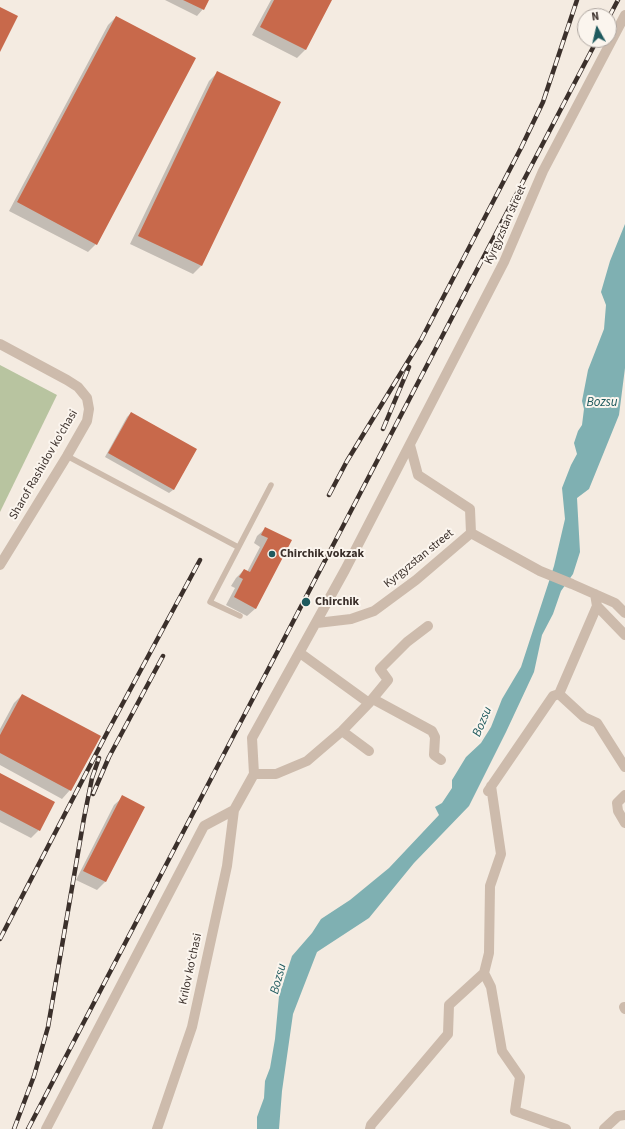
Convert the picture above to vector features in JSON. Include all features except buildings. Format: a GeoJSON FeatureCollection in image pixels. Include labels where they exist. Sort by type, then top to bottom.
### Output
{"type":"FeatureCollection","features":[{"type":"Feature","properties":{"kind":"street","name":"Kyrgyzstan street"},"geometry":{"type":"LineString","coordinates":[[254,774],[252,738],[317,623],[410,445],[504,262],[543,171],[625,15]]}},
{"type":"Feature","properties":{"kind":"street","name":"Sharof Rashidov ko'chasi"},"geometry":{"type":"LineString","coordinates":[[0,344],[78,387],[88,398],[90,409],[87,421],[67,456],[0,565]]}},
{"type":"Feature","properties":{"kind":"street","name":"Kyrgyzstan street"},"geometry":{"type":"LineString","coordinates":[[317,623],[352,619],[374,611],[416,580],[471,533],[470,509],[418,475],[410,445]]}},
{"type":"Feature","properties":{"kind":"street"},"geometry":{"type":"LineString","coordinates":[[471,533],[540,571],[615,604],[625,613]]}},
{"type":"Feature","properties":{"kind":"street"},"geometry":{"type":"LineString","coordinates":[[370,1129],[371,1125],[448,1034],[449,1006],[484,973],[489,953],[490,886],[501,854],[489,788],[553,696],[559,694],[596,606],[595,594]]}},
{"type":"Feature","properties":{"kind":"street"},"geometry":{"type":"LineString","coordinates":[[596,606],[625,635]]}},
{"type":"Feature","properties":{"kind":"street"},"geometry":{"type":"LineString","coordinates":[[46,1129],[204,826],[234,810],[254,774],[276,774],[307,760],[342,731],[371,701],[388,680],[380,669],[407,642],[428,626]]}},
{"type":"Feature","properties":{"kind":"street"},"geometry":{"type":"LineString","coordinates":[[300,653],[371,701],[432,730],[435,738],[434,755],[441,760]]}},
{"type":"Feature","properties":{"kind":"street"},"geometry":{"type":"LineString","coordinates":[[559,694],[584,717],[597,723],[625,767]]}},
{"type":"Feature","properties":{"kind":"street"},"geometry":{"type":"LineString","coordinates":[[342,731],[369,751]]}},
{"type":"Feature","properties":{"kind":"street"},"geometry":{"type":"LineString","coordinates":[[625,796],[617,803],[618,811],[625,823]]}},
{"type":"Feature","properties":{"kind":"street","name":"Krilov ko‘chasi"},"geometry":{"type":"LineString","coordinates":[[156,1129],[192,1027],[227,866],[234,810]]}},
{"type":"Feature","properties":{"kind":"street"},"geometry":{"type":"LineString","coordinates":[[484,973],[491,987],[502,1051],[520,1077],[515,1110],[566,1129]]}},
{"type":"Feature","properties":{"kind":"street"},"geometry":{"type":"LineString","coordinates":[[604,1129],[618,1116],[625,1115]]}},
{"type":"Feature","properties":{"kind":"lane"},"geometry":{"type":"LineString","coordinates":[[67,456],[238,548]]}},
{"type":"Feature","properties":{"kind":"lane"},"geometry":{"type":"LineString","coordinates":[[240,616],[210,602],[271,485]]}},
{"type":"Feature","properties":{"kind":"green space"},"geometry":{"type":"Polygon","coordinates":[[[0,365],[57,395],[0,512],[0,365]]]}},
{"type":"Feature","properties":{"kind":"water","name":"Bozsu"},"geometry":{"type":"Polygon","coordinates":[[[625,224],[625,368],[619,415],[589,489],[577,498],[580,552],[573,574],[561,591],[553,614],[542,635],[534,672],[469,806],[414,863],[369,918],[317,952],[293,1014],[282,1091],[279,1129],[257,1129],[257,1117],[264,1098],[265,1081],[270,1068],[275,1039],[279,996],[292,956],[312,933],[321,919],[350,900],[389,868],[439,815],[435,807],[442,803],[452,788],[452,780],[466,757],[481,743],[491,727],[502,699],[521,667],[554,566],[565,519],[562,488],[577,454],[574,443],[578,431],[582,425],[584,409],[582,401],[588,370],[604,329],[606,305],[601,292],[610,261],[625,224]]]}},
{"type":"Feature","properties":{"kind":"railway"},"geometry":{"type":"LineString","coordinates":[[329,495],[347,461],[421,340],[521,148],[543,102],[577,0]]}},
{"type":"Feature","properties":{"kind":"railway"},"geometry":{"type":"LineString","coordinates":[[614,8],[618,0]]}},
{"type":"Feature","properties":{"kind":"railway"},"geometry":{"type":"LineString","coordinates":[[28,1129],[593,48]]}},
{"type":"Feature","properties":{"kind":"railway"},"geometry":{"type":"LineString","coordinates":[[383,429],[409,367]]}},
{"type":"Feature","properties":{"kind":"railway"},"geometry":{"type":"LineString","coordinates":[[0,939],[109,729],[200,560]]}},
{"type":"Feature","properties":{"kind":"railway"},"geometry":{"type":"LineString","coordinates":[[93,794],[109,757],[163,656]]}},
{"type":"Feature","properties":{"kind":"railway"},"geometry":{"type":"LineString","coordinates":[[14,1129],[34,1076],[48,1027],[84,818],[92,778],[99,758]]}},
{"type":"Feature","properties":{"kind":"place","name":"Chirchik vokzak"},"geometry":{"type":"Point","coordinates":[272,554]}},
{"type":"Feature","properties":{"kind":"place","name":"Chirchik"},"geometry":{"type":"Point","coordinates":[306,602]}}]}
